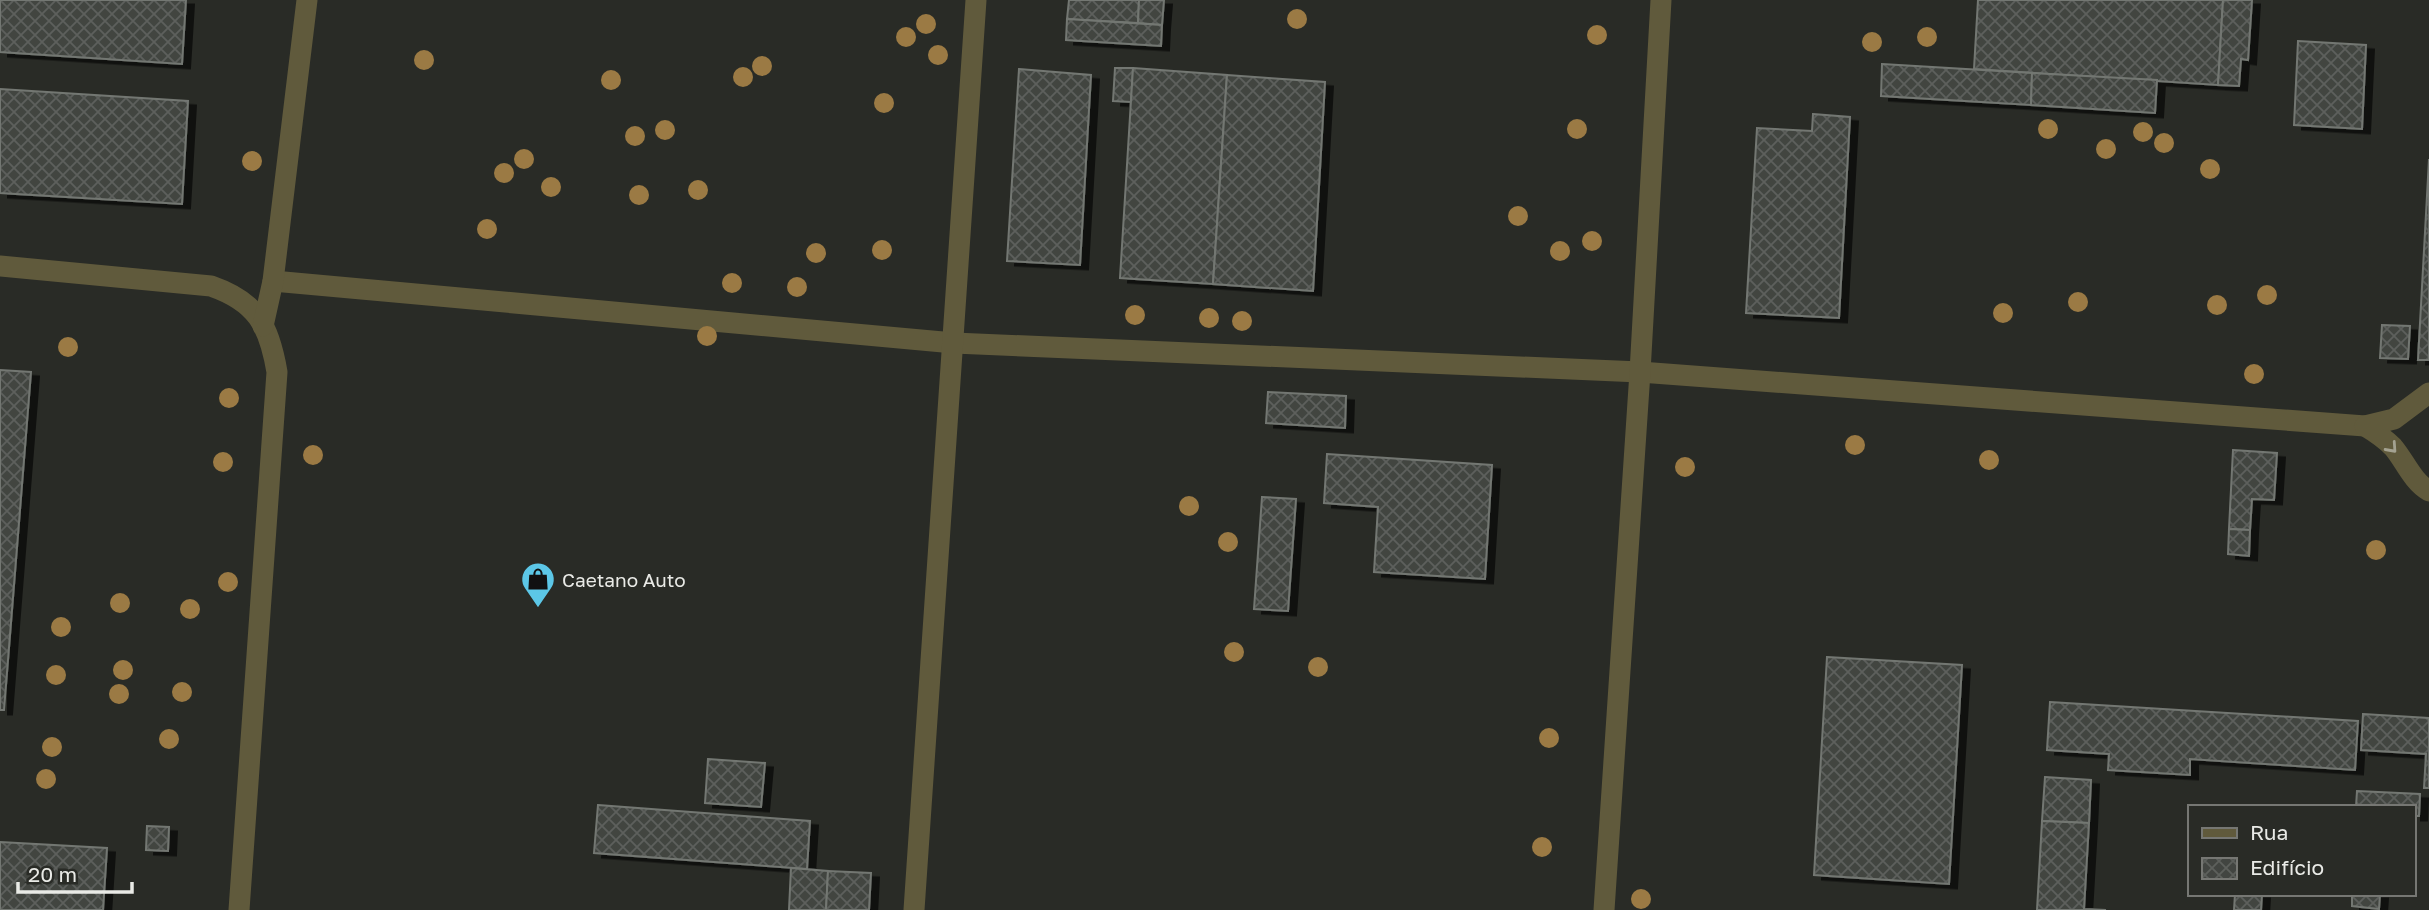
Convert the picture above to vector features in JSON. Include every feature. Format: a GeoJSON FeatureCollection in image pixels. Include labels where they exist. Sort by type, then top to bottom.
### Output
{"type":"FeatureCollection","features":[{"type":"Feature","properties":{"kind":"street"},"geometry":{"type":"LineString","coordinates":[[263,326],[273,281],[307,0]]}},
{"type":"Feature","properties":{"kind":"street"},"geometry":{"type":"LineString","coordinates":[[915,910],[976,0]]}},
{"type":"Feature","properties":{"kind":"street"},"geometry":{"type":"LineString","coordinates":[[1604,910],[1640,372],[1661,0]]}},
{"type":"Feature","properties":{"kind":"street"},"geometry":{"type":"LineString","coordinates":[[0,266],[211,286],[232,293],[249,304],[273,348],[277,372],[239,910]]}},
{"type":"Feature","properties":{"kind":"street"},"geometry":{"type":"LineString","coordinates":[[273,281],[954,344],[1640,372],[2365,426],[2394,419],[2429,393]]}},
{"type":"Feature","properties":{"kind":"street"},"geometry":{"type":"LineString","coordinates":[[2365,426],[2392,446],[2411,474],[2429,491]]}},
{"type":"Feature","properties":{"kind":"building"},"geometry":{"type":"Polygon","coordinates":[[[0,0],[186,0],[182,64],[0,52],[0,0]]]}},
{"type":"Feature","properties":{"kind":"building"},"geometry":{"type":"Polygon","coordinates":[[[1069,0],[1139,0],[1138,23],[1067,19],[1069,0]]]}},
{"type":"Feature","properties":{"kind":"building"},"geometry":{"type":"Polygon","coordinates":[[[1139,0],[1164,0],[1162,25],[1138,23],[1139,0]]]}},
{"type":"Feature","properties":{"kind":"building"},"geometry":{"type":"Polygon","coordinates":[[[1978,0],[2223,0],[2218,85],[1974,69],[1978,0]]]}},
{"type":"Feature","properties":{"kind":"building"},"geometry":{"type":"Polygon","coordinates":[[[2223,0],[2252,0],[2248,60],[2241,59],[2239,86],[2218,85],[2223,0]]]}},
{"type":"Feature","properties":{"kind":"building"},"geometry":{"type":"Polygon","coordinates":[[[1067,19],[1162,25],[1161,46],[1066,40],[1067,19]]]}},
{"type":"Feature","properties":{"kind":"building"},"geometry":{"type":"Polygon","coordinates":[[[2298,41],[2366,45],[2362,129],[2294,125],[2298,41]]]}},
{"type":"Feature","properties":{"kind":"building"},"geometry":{"type":"Polygon","coordinates":[[[1882,64],[2032,73],[2031,105],[1881,96],[1882,64]]]}},
{"type":"Feature","properties":{"kind":"building"},"geometry":{"type":"Polygon","coordinates":[[[1115,68],[1133,68],[1131,102],[1113,101],[1115,68]]]}},
{"type":"Feature","properties":{"kind":"building"},"geometry":{"type":"Polygon","coordinates":[[[1133,68],[1227,75],[1213,284],[1120,278],[1133,68]]]}},
{"type":"Feature","properties":{"kind":"building"},"geometry":{"type":"Polygon","coordinates":[[[1019,69],[1091,75],[1080,265],[1007,261],[1019,69]]]}},
{"type":"Feature","properties":{"kind":"building"},"geometry":{"type":"Polygon","coordinates":[[[2032,73],[2157,80],[2155,113],[2031,105],[2032,73]]]}},
{"type":"Feature","properties":{"kind":"building"},"geometry":{"type":"Polygon","coordinates":[[[1227,75],[1325,82],[1313,291],[1213,284],[1227,75]]]}},
{"type":"Feature","properties":{"kind":"building"},"geometry":{"type":"Polygon","coordinates":[[[0,89],[188,101],[182,204],[0,193],[0,89]]]}},
{"type":"Feature","properties":{"kind":"building"},"geometry":{"type":"Polygon","coordinates":[[[1813,114],[1850,117],[1839,318],[1746,313],[1757,128],[1812,131],[1813,114]]]}},
{"type":"Feature","properties":{"kind":"building"},"geometry":{"type":"Polygon","coordinates":[[[2429,159],[2429,360],[2418,360],[2429,159]]]}},
{"type":"Feature","properties":{"kind":"building"},"geometry":{"type":"Polygon","coordinates":[[[2382,325],[2410,326],[2408,359],[2380,358],[2382,325]]]}},
{"type":"Feature","properties":{"kind":"building"},"geometry":{"type":"Polygon","coordinates":[[[0,370],[31,372],[4,710],[0,710],[0,370]]]}},
{"type":"Feature","properties":{"kind":"building"},"geometry":{"type":"Polygon","coordinates":[[[1268,392],[1346,396],[1345,428],[1266,423],[1268,392]]]}},
{"type":"Feature","properties":{"kind":"building"},"geometry":{"type":"Polygon","coordinates":[[[2233,450],[2277,453],[2274,500],[2252,499],[2250,530],[2229,529],[2233,450]]]}},
{"type":"Feature","properties":{"kind":"building"},"geometry":{"type":"Polygon","coordinates":[[[1327,454],[1492,465],[1485,579],[1374,572],[1378,507],[1324,503],[1327,454]]]}},
{"type":"Feature","properties":{"kind":"building"},"geometry":{"type":"Polygon","coordinates":[[[1262,497],[1296,499],[1288,611],[1254,609],[1262,497]]]}},
{"type":"Feature","properties":{"kind":"building"},"geometry":{"type":"Polygon","coordinates":[[[2229,529],[2250,530],[2249,556],[2228,554],[2229,529]]]}},
{"type":"Feature","properties":{"kind":"building"},"geometry":{"type":"Polygon","coordinates":[[[1827,657],[1962,665],[1949,884],[1814,875],[1827,657]]]}},
{"type":"Feature","properties":{"kind":"building"},"geometry":{"type":"Polygon","coordinates":[[[2050,702],[2358,721],[2355,770],[2190,759],[2190,775],[2108,770],[2109,754],[2047,750],[2050,702]]]}},
{"type":"Feature","properties":{"kind":"building"},"geometry":{"type":"Polygon","coordinates":[[[2363,714],[2429,718],[2429,788],[2424,788],[2426,754],[2361,750],[2363,714]]]}},
{"type":"Feature","properties":{"kind":"building"},"geometry":{"type":"Polygon","coordinates":[[[708,759],[765,763],[761,807],[705,803],[708,759]]]}},
{"type":"Feature","properties":{"kind":"building"},"geometry":{"type":"Polygon","coordinates":[[[2045,777],[2091,780],[2089,823],[2042,821],[2045,777]]]}},
{"type":"Feature","properties":{"kind":"building"},"geometry":{"type":"Polygon","coordinates":[[[2357,791],[2420,794],[2419,816],[2415,816],[2415,805],[2356,805],[2357,791]]]}},
{"type":"Feature","properties":{"kind":"building"},"geometry":{"type":"Polygon","coordinates":[[[598,805],[810,821],[807,869],[594,853],[598,805]]]}},
{"type":"Feature","properties":{"kind":"building"},"geometry":{"type":"Polygon","coordinates":[[[2042,821],[2089,823],[2084,909],[2106,910],[2037,910],[2042,821]]]}},
{"type":"Feature","properties":{"kind":"building"},"geometry":{"type":"Polygon","coordinates":[[[147,826],[169,827],[168,851],[146,850],[147,826]]]}},
{"type":"Feature","properties":{"kind":"building"},"geometry":{"type":"Polygon","coordinates":[[[0,842],[107,848],[103,910],[0,910],[0,842]]]}},
{"type":"Feature","properties":{"kind":"building"},"geometry":{"type":"Polygon","coordinates":[[[791,868],[828,871],[826,910],[789,910],[791,868]]]}},
{"type":"Feature","properties":{"kind":"building"},"geometry":{"type":"Polygon","coordinates":[[[828,871],[871,873],[869,910],[826,910],[828,871]]]}},
{"type":"Feature","properties":{"kind":"building"},"geometry":{"type":"Polygon","coordinates":[[[2235,896],[2262,896],[2261,910],[2234,910],[2235,896]]]}},
{"type":"Feature","properties":{"kind":"building"},"geometry":{"type":"Polygon","coordinates":[[[2352,896],[2380,896],[2379,909],[2352,906],[2352,896]]]}},
{"type":"Feature","properties":{"kind":"place","name":"Caetano Auto"},"geometry":{"type":"Point","coordinates":[538,609]}}]}
